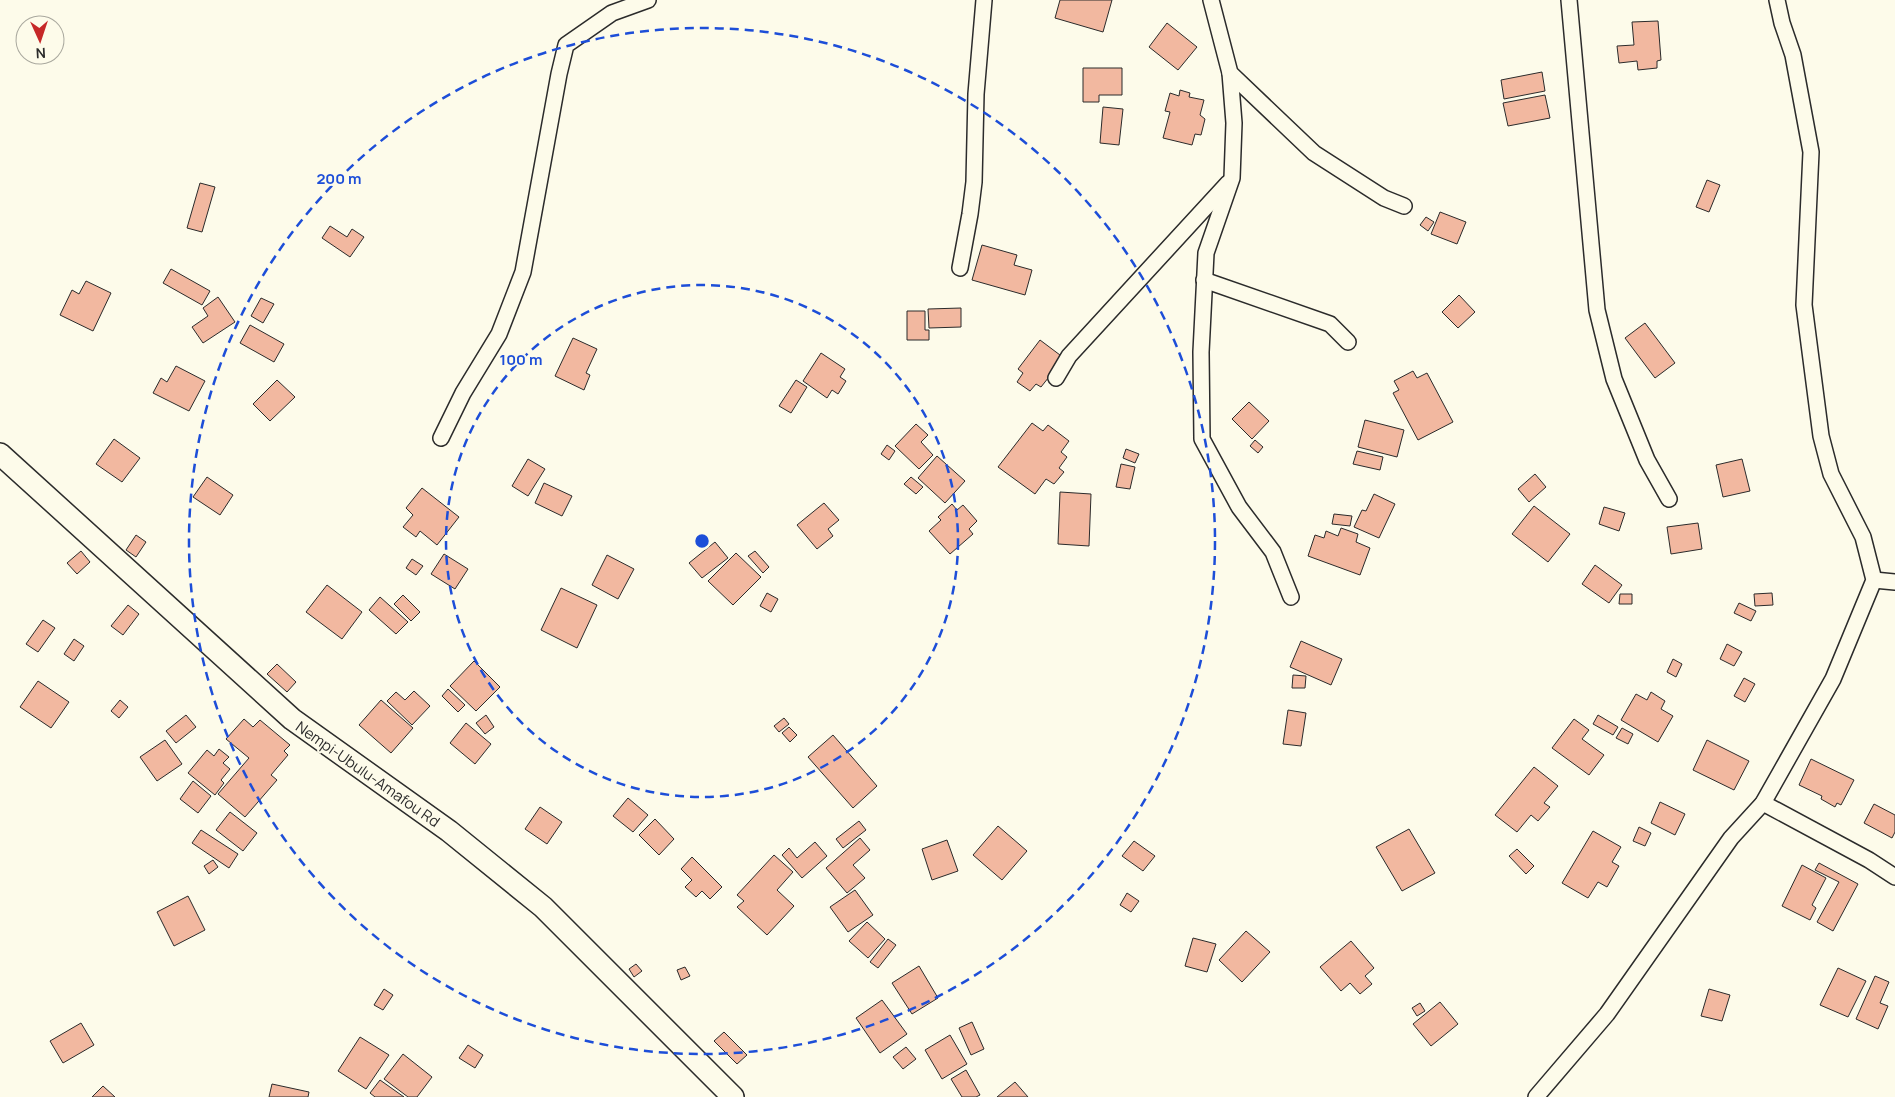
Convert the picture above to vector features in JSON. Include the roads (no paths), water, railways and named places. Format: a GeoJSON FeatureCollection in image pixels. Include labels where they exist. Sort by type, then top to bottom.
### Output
{"type":"FeatureCollection","features":[{"type":"Feature","properties":{"kind":"street"},"geometry":{"type":"LineString","coordinates":[[441,438],[463,393],[499,334],[523,272],[566,44],[612,13],[648,0]]}},
{"type":"Feature","properties":{"kind":"street"},"geometry":{"type":"LineString","coordinates":[[960,268],[974,182],[976,94],[984,0]]}},
{"type":"Feature","properties":{"kind":"street"},"geometry":{"type":"LineString","coordinates":[[1212,0],[1230,73],[1234,122],[1232,178],[1206,253],[1201,352],[1202,439],[1238,507],[1273,552],[1291,597]]}},
{"type":"Feature","properties":{"kind":"street"},"geometry":{"type":"LineString","coordinates":[[1569,0],[1596,310],[1614,379],[1647,460],[1669,499]]}},
{"type":"Feature","properties":{"kind":"street"},"geometry":{"type":"LineString","coordinates":[[1536,1097],[1607,1014],[1731,838],[1763,803],[1833,678],[1874,580],[1862,537],[1831,474],[1821,436],[1804,305],[1811,152],[1793,55],[1782,23],[1777,0]]}},
{"type":"Feature","properties":{"kind":"street"},"geometry":{"type":"LineString","coordinates":[[1230,73],[1314,153],[1384,198],[1404,206]]}},
{"type":"Feature","properties":{"kind":"street"},"geometry":{"type":"LineString","coordinates":[[1056,378],[1069,356],[1232,178]]}},
{"type":"Feature","properties":{"kind":"street"},"geometry":{"type":"LineString","coordinates":[[1204,280],[1330,324],[1348,342]]}},
{"type":"Feature","properties":{"kind":"street","name":"Nempi-Ubulu-Amafou Rd"},"geometry":{"type":"LineString","coordinates":[[0,454],[292,719],[449,831],[543,907],[733,1097]]}},
{"type":"Feature","properties":{"kind":"street"},"geometry":{"type":"LineString","coordinates":[[1874,580],[1895,582]]}},
{"type":"Feature","properties":{"kind":"street"},"geometry":{"type":"LineString","coordinates":[[1763,803],[1869,860],[1895,877]]}}]}
